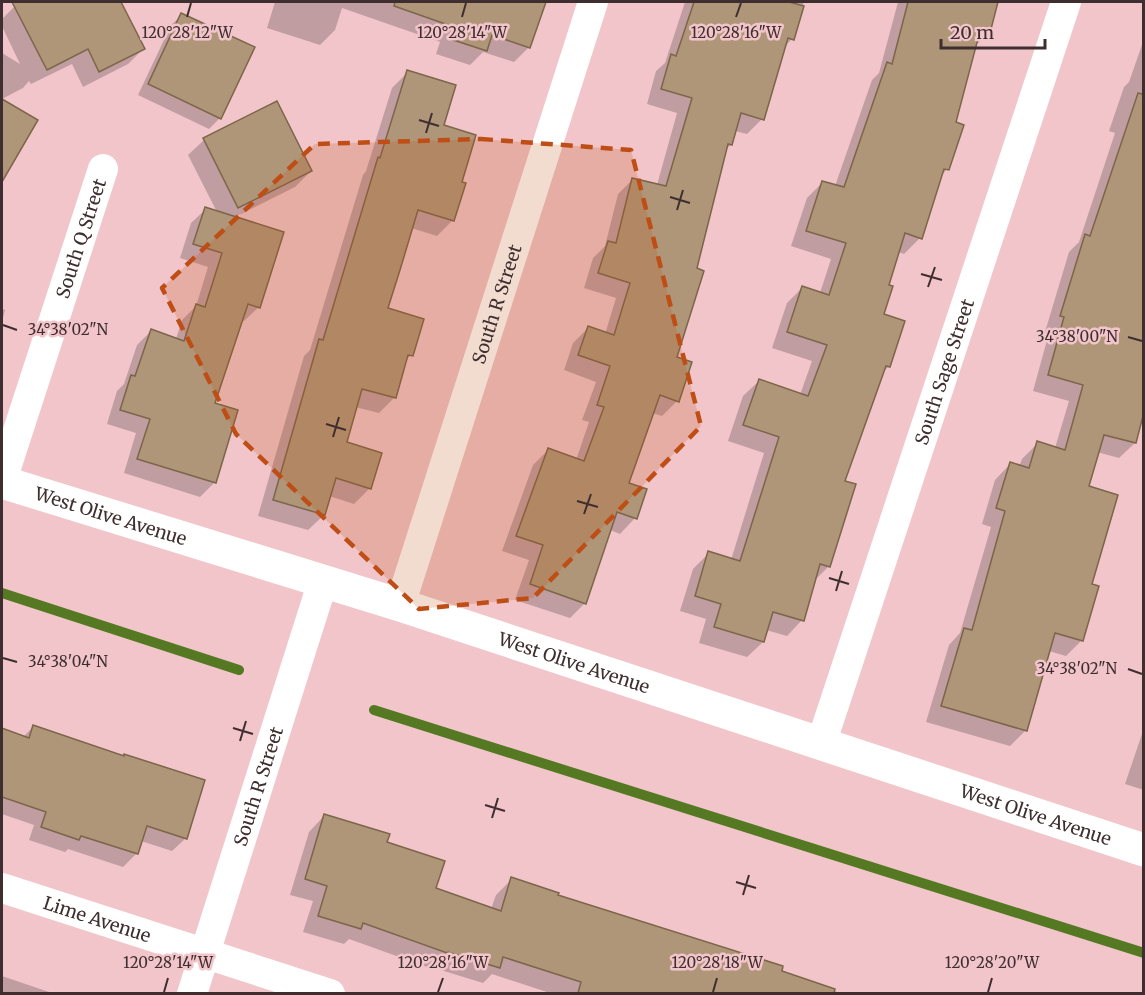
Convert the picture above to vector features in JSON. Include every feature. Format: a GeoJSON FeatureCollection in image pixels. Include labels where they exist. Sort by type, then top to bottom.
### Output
{"type":"FeatureCollection","features":[{"type":"Feature","properties":{"kind":"street","name":"South R Street"},"geometry":{"type":"LineString","coordinates":[[400,605],[593,2]]}},
{"type":"Feature","properties":{"kind":"street","name":"South Sage Street"},"geometry":{"type":"LineString","coordinates":[[821,744],[1066,2]]}},
{"type":"Feature","properties":{"kind":"street","name":"South Q Street"},"geometry":{"type":"LineString","coordinates":[[2,481],[103,169]]}},
{"type":"Feature","properties":{"kind":"street","name":"West Olive Avenue"},"geometry":{"type":"LineString","coordinates":[[2,481],[400,605],[1143,850]]}},
{"type":"Feature","properties":{"kind":"street","name":"South R Street"},"geometry":{"type":"LineString","coordinates":[[192,993],[323,581]]}},
{"type":"Feature","properties":{"kind":"street","name":"Lime Avenue"},"geometry":{"type":"LineString","coordinates":[[2,888],[330,993]]}},
{"type":"Feature","properties":{"kind":"highlighted area"},"geometry":{"type":"Polygon","coordinates":[[[481,139],[631,150],[701,426],[533,598],[419,609],[236,434],[162,288],[315,144],[481,139]]]}},
{"type":"Feature","properties":{"kind":"building"},"geometry":{"type":"Polygon","coordinates":[[[12,2],[121,2],[145,49],[99,72],[88,49],[47,70],[12,2]]]}},
{"type":"Feature","properties":{"kind":"building"},"geometry":{"type":"Polygon","coordinates":[[[395,2],[546,2],[530,48],[492,35],[487,51],[450,39],[454,27],[394,6],[395,2]]]}},
{"type":"Feature","properties":{"kind":"building"},"geometry":{"type":"Polygon","coordinates":[[[694,2],[789,2],[804,6],[794,40],[788,38],[764,120],[741,113],[732,145],[728,144],[697,268],[704,271],[677,357],[692,362],[679,402],[660,395],[629,483],[647,489],[637,519],[617,512],[586,604],[530,584],[543,545],[516,536],[548,448],[584,461],[604,407],[597,405],[610,366],[578,355],[588,326],[614,335],[630,283],[598,273],[608,241],[616,243],[632,178],[666,186],[692,98],[661,89],[671,54],[676,56],[694,2]]]}},
{"type":"Feature","properties":{"kind":"building"},"geometry":{"type":"Polygon","coordinates":[[[908,2],[998,2],[990,33],[980,31],[956,122],[964,125],[949,170],[944,169],[922,239],[905,233],[889,285],[893,286],[884,314],[905,321],[890,367],[886,366],[845,481],[856,484],[830,567],[820,564],[804,621],[773,612],[764,642],[714,627],[721,604],[695,596],[708,551],[740,561],[779,437],[743,425],[759,379],[808,396],[827,345],[787,332],[802,286],[829,295],[846,243],[806,231],[822,181],[844,187],[887,62],[892,64],[908,2]]]}},
{"type":"Feature","properties":{"kind":"building"},"geometry":{"type":"Polygon","coordinates":[[[181,13],[255,47],[221,119],[148,84],[181,13]]]}},
{"type":"Feature","properties":{"kind":"building"},"geometry":{"type":"Polygon","coordinates":[[[407,70],[456,85],[444,125],[476,135],[462,182],[466,183],[454,221],[418,210],[388,308],[424,319],[413,356],[408,355],[396,398],[362,389],[347,442],[382,453],[371,489],[336,478],[325,515],[273,500],[319,339],[323,340],[378,157],[380,158],[407,70]]]}},
{"type":"Feature","properties":{"kind":"building"},"geometry":{"type":"Polygon","coordinates":[[[1138,93],[1143,94],[1143,416],[1136,443],[1104,435],[1089,486],[1118,495],[1092,584],[1099,586],[1083,641],[1055,633],[1027,731],[941,706],[964,628],[972,630],[1005,511],[996,508],[1010,462],[1029,468],[1037,441],[1065,450],[1083,385],[1048,375],[1064,317],[1060,316],[1085,234],[1090,236],[1138,93]]]}},
{"type":"Feature","properties":{"kind":"building"},"geometry":{"type":"Polygon","coordinates":[[[2,99],[38,120],[2,182],[2,99]]]}},
{"type":"Feature","properties":{"kind":"building"},"geometry":{"type":"Polygon","coordinates":[[[277,101],[312,171],[238,208],[203,138],[277,101]]]}},
{"type":"Feature","properties":{"kind":"building"},"geometry":{"type":"Polygon","coordinates":[[[205,207],[284,232],[260,308],[248,304],[215,403],[238,410],[216,483],[137,459],[150,419],[120,410],[131,375],[135,376],[151,329],[184,341],[196,304],[205,307],[222,253],[193,244],[205,207]]]}},
{"type":"Feature","properties":{"kind":"building"},"geometry":{"type":"Polygon","coordinates":[[[33,725],[124,756],[124,754],[205,780],[187,839],[147,826],[138,854],[81,836],[79,840],[41,827],[46,812],[2,797],[2,728],[29,738],[33,725]]]}},
{"type":"Feature","properties":{"kind":"building"},"geometry":{"type":"Polygon","coordinates":[[[324,814],[390,834],[387,842],[445,861],[436,888],[501,911],[511,877],[559,893],[558,895],[783,966],[782,971],[835,989],[834,993],[578,993],[581,982],[503,957],[500,968],[447,953],[363,923],[361,929],[318,916],[327,886],[305,879],[324,814]]]}},
{"type":"Feature","properties":{"kind":"waterway"},"geometry":{"type":"LineString","coordinates":[[2,593],[239,670]]}},
{"type":"Feature","properties":{"kind":"waterway"},"geometry":{"type":"LineString","coordinates":[[374,710],[1144,953]]}}]}
